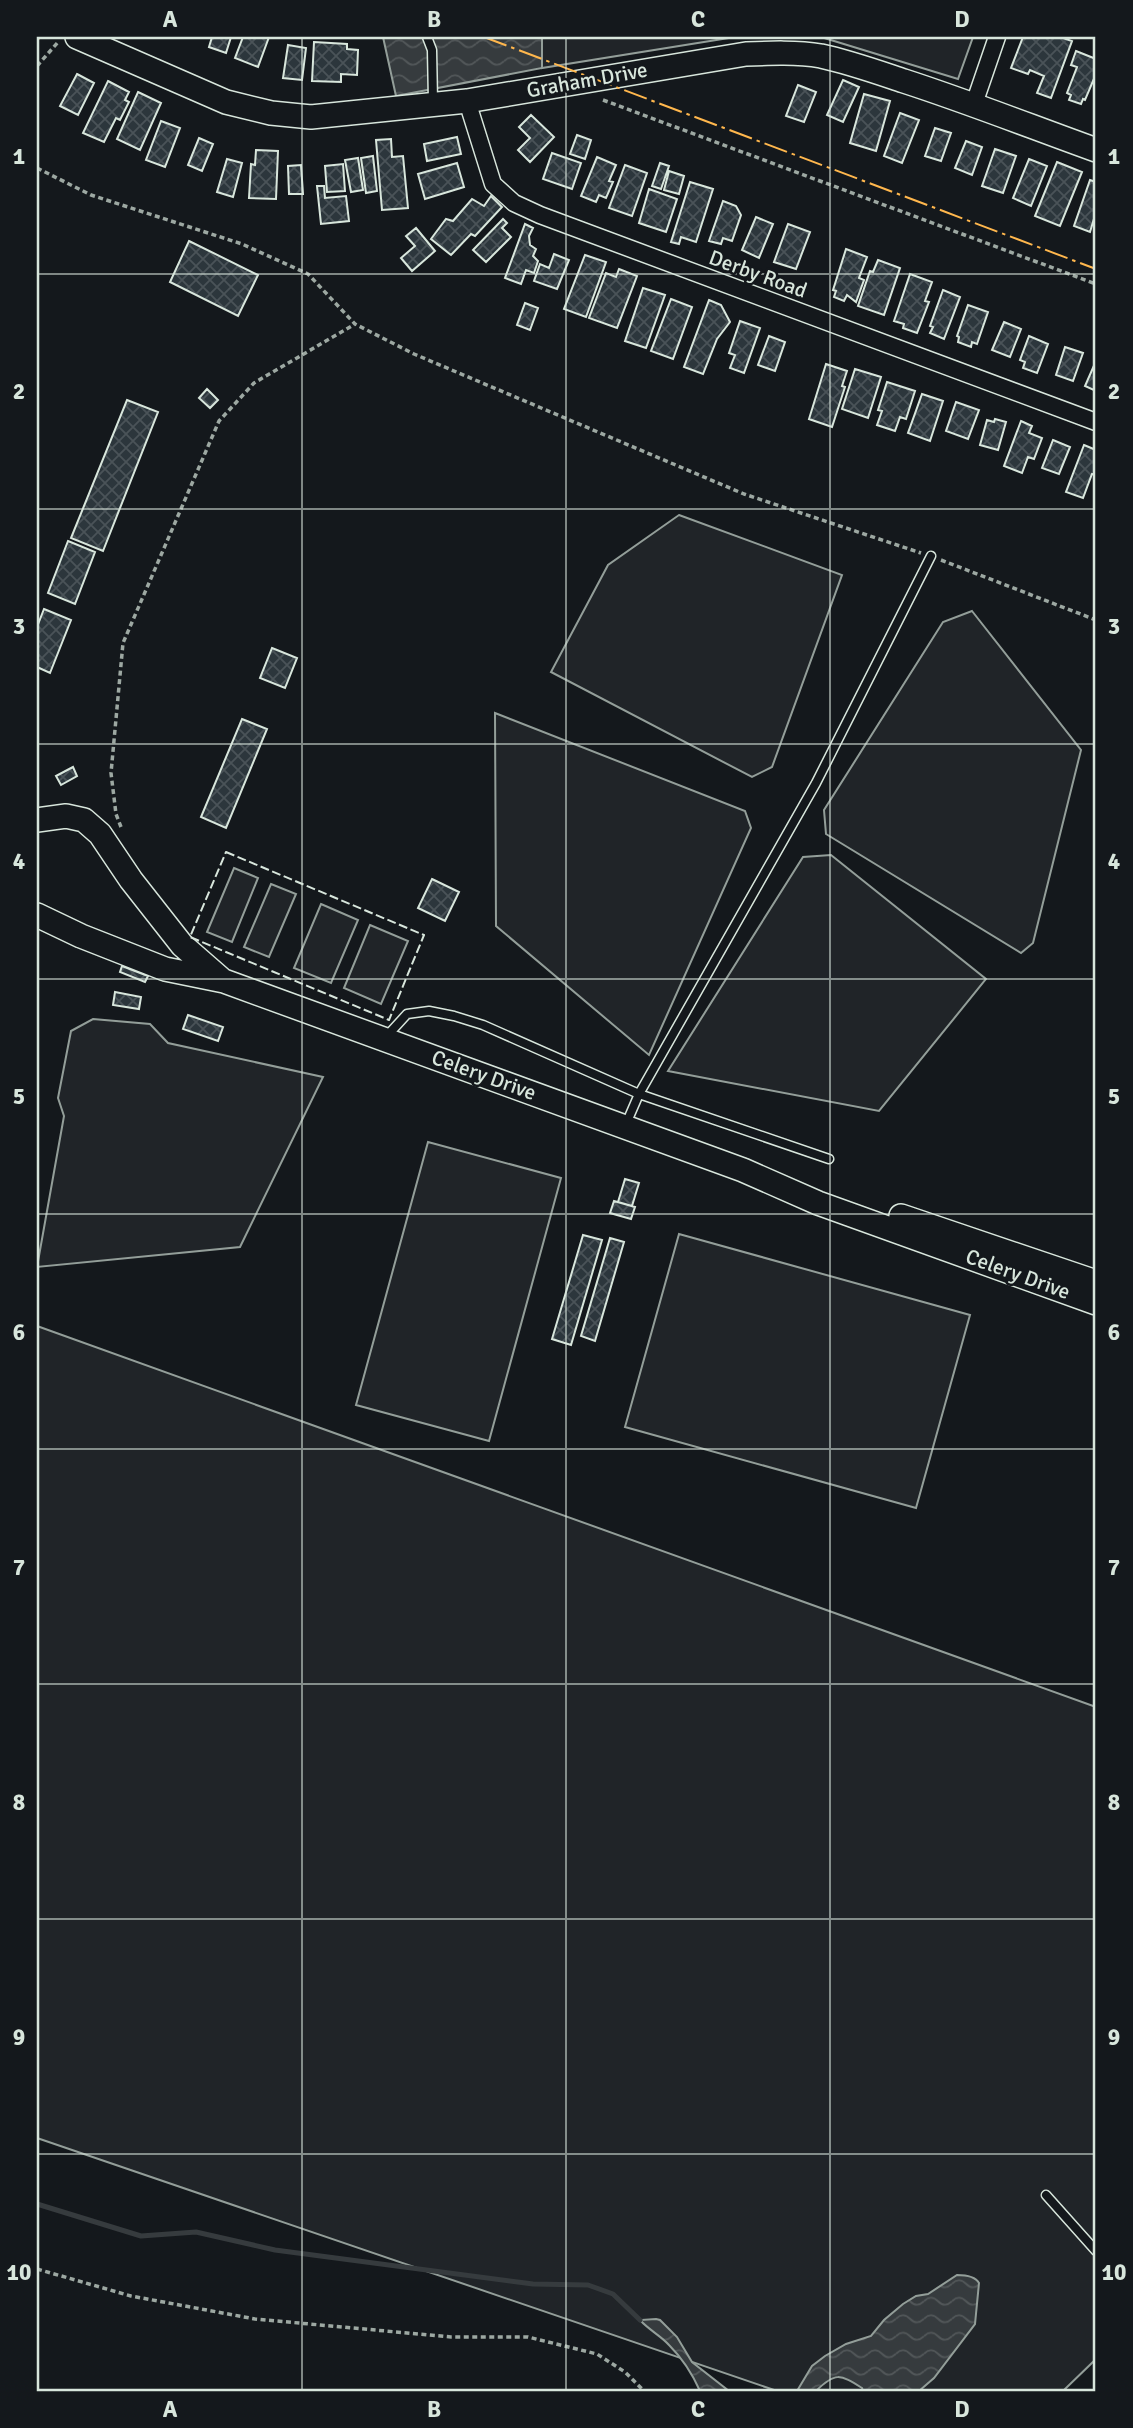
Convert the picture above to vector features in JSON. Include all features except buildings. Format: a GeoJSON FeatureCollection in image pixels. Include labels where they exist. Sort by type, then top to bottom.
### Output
{"type":"FeatureCollection","features":[{"type":"Feature","properties":{"kind":"street","name":"Graham Drive"},"geometry":{"type":"LineString","coordinates":[[77,37],[226,102],[271,113],[311,117],[467,101],[733,56],[793,49],[850,64],[974,104],[1096,150]]}},
{"type":"Feature","properties":{"kind":"street"},"geometry":{"type":"LineString","coordinates":[[974,104],[997,37]]}},
{"type":"Feature","properties":{"kind":"street","name":"Derby Road"},"geometry":{"type":"LineString","coordinates":[[467,101],[493,184],[514,203],[1096,422]]}},
{"type":"Feature","properties":{"kind":"street","name":"Celery Drive"},"geometry":{"type":"LineString","coordinates":[[37,820],[66,816],[85,820],[100,834],[131,880],[182,945],[224,981]]}},
{"type":"Feature","properties":{"kind":"street","name":"Celery Drive"},"geometry":{"type":"LineString","coordinates":[[37,915],[81,936],[165,969],[224,981],[743,1170],[818,1203],[1096,1303]]}},
{"type":"Feature","properties":{"kind":"street","name":"Celery Drive"},"geometry":{"type":"LineString","coordinates":[[743,1170],[823,1190],[1096,1282]]}},
{"type":"Feature","properties":{"kind":"lane"},"geometry":{"type":"LineString","coordinates":[[427,37],[432,50],[433,104]]}},
{"type":"Feature","properties":{"kind":"lane"},"geometry":{"type":"LineString","coordinates":[[625,1127],[639,1094],[816,783],[931,556]]}},
{"type":"Feature","properties":{"kind":"lane"},"geometry":{"type":"LineString","coordinates":[[384,1039],[407,1014],[429,1011],[454,1016],[483,1025],[639,1094],[829,1159]]}},
{"type":"Feature","properties":{"kind":"lane"},"geometry":{"type":"LineString","coordinates":[[1046,2195],[1096,2250]]}},
{"type":"Feature","properties":{"kind":"path"},"geometry":{"type":"LineString","coordinates":[[37,66],[62,37]]}},
{"type":"Feature","properties":{"kind":"path"},"geometry":{"type":"LineString","coordinates":[[597,98],[1096,284]]}},
{"type":"Feature","properties":{"kind":"path"},"geometry":{"type":"LineString","coordinates":[[37,168],[91,195],[242,244],[308,274],[355,324],[414,354],[744,494],[931,556],[1096,620]]}},
{"type":"Feature","properties":{"kind":"path"},"geometry":{"type":"LineString","coordinates":[[124,834],[116,814],[111,773],[123,643],[219,421],[254,383],[355,324]]}},
{"type":"Feature","properties":{"kind":"path"},"geometry":{"type":"LineString","coordinates":[[37,2269],[131,2296],[255,2319],[451,2337],[528,2337],[597,2354],[625,2372],[644,2391]]}},
{"type":"Feature","properties":{"kind":"shaded area"},"geometry":{"type":"Polygon","coordinates":[[[542,37],[735,37],[542,68],[542,37]]]}},
{"type":"Feature","properties":{"kind":"shaded area"},"geometry":{"type":"Polygon","coordinates":[[[821,37],[973,37],[958,79],[821,37]]]}},
{"type":"Feature","properties":{"kind":"shaded area"},"geometry":{"type":"Polygon","coordinates":[[[679,515],[842,575],[772,767],[752,777],[551,672],[608,565],[679,515]]]}},
{"type":"Feature","properties":{"kind":"shaded area"},"geometry":{"type":"Polygon","coordinates":[[[972,611],[1081,750],[1033,943],[1021,953],[826,834],[824,810],[943,622],[972,611]]]}},
{"type":"Feature","properties":{"kind":"shaded area"},"geometry":{"type":"Polygon","coordinates":[[[495,713],[745,811],[751,828],[649,1055],[496,926],[495,713]]]}},
{"type":"Feature","properties":{"kind":"shaded area"},"geometry":{"type":"Polygon","coordinates":[[[831,855],[986,979],[879,1111],[668,1071],[803,857],[831,855]]]}},
{"type":"Feature","properties":{"kind":"shaded area"},"geometry":{"type":"Polygon","coordinates":[[[234,868],[258,878],[232,942],[207,932],[234,868]]]}},
{"type":"Feature","properties":{"kind":"shaded area"},"geometry":{"type":"Polygon","coordinates":[[[271,884],[296,894],[269,957],[244,947],[271,884]]]}},
{"type":"Feature","properties":{"kind":"shaded area"},"geometry":{"type":"Polygon","coordinates":[[[321,904],[358,920],[331,983],[294,968],[321,904]]]}},
{"type":"Feature","properties":{"kind":"shaded area"},"geometry":{"type":"Polygon","coordinates":[[[370,925],[408,941],[381,1004],[344,988],[370,925]]]}},
{"type":"Feature","properties":{"kind":"shaded area"},"geometry":{"type":"Polygon","coordinates":[[[93,1019],[150,1024],[168,1043],[323,1077],[240,1247],[37,1267],[64,1116],[58,1098],[71,1031],[93,1019]]]}},
{"type":"Feature","properties":{"kind":"shaded area"},"geometry":{"type":"Polygon","coordinates":[[[428,1142],[561,1178],[489,1441],[356,1405],[428,1142]]]}},
{"type":"Feature","properties":{"kind":"shaded area"},"geometry":{"type":"Polygon","coordinates":[[[679,1234],[970,1315],[916,1508],[625,1427],[679,1234]]]}},
{"type":"Feature","properties":{"kind":"shaded area"},"geometry":{"type":"Polygon","coordinates":[[[37,1326],[1096,1707],[1096,2359],[1063,2391],[777,2391],[37,2138],[37,1326]]]}},
{"type":"Feature","properties":{"kind":"water"},"geometry":{"type":"Polygon","coordinates":[[[383,37],[542,37],[542,68],[396,96],[383,37]]]}},
{"type":"Feature","properties":{"kind":"water"},"geometry":{"type":"Polygon","coordinates":[[[957,2275],[972,2277],[979,2283],[975,2324],[934,2378],[919,2391],[863,2391],[854,2383],[838,2377],[816,2391],[797,2391],[812,2366],[825,2356],[846,2344],[871,2336],[884,2320],[903,2304],[916,2296],[928,2294],[957,2275]]]}},
{"type":"Feature","properties":{"kind":"water"},"geometry":{"type":"Polygon","coordinates":[[[656,2319],[677,2337],[692,2362],[729,2391],[700,2391],[679,2356],[640,2320],[656,2319]]]}},
{"type":"Feature","properties":{"kind":"waterway"},"geometry":{"type":"LineString","coordinates":[[37,2204],[141,2236],[196,2232],[275,2250],[533,2284],[588,2285],[613,2294],[640,2320]]}},
{"type":"Feature","properties":{"kind":"fence"},"geometry":{"type":"LineString","coordinates":[[226,852],[424,935],[389,1020],[190,937],[226,852]]}},
{"type":"Feature","properties":{"kind":"power"},"geometry":{"type":"LineString","coordinates":[[37,41],[40,37]]}},
{"type":"Feature","properties":{"kind":"power"},"geometry":{"type":"LineString","coordinates":[[484,37],[1096,269]]}}]}
